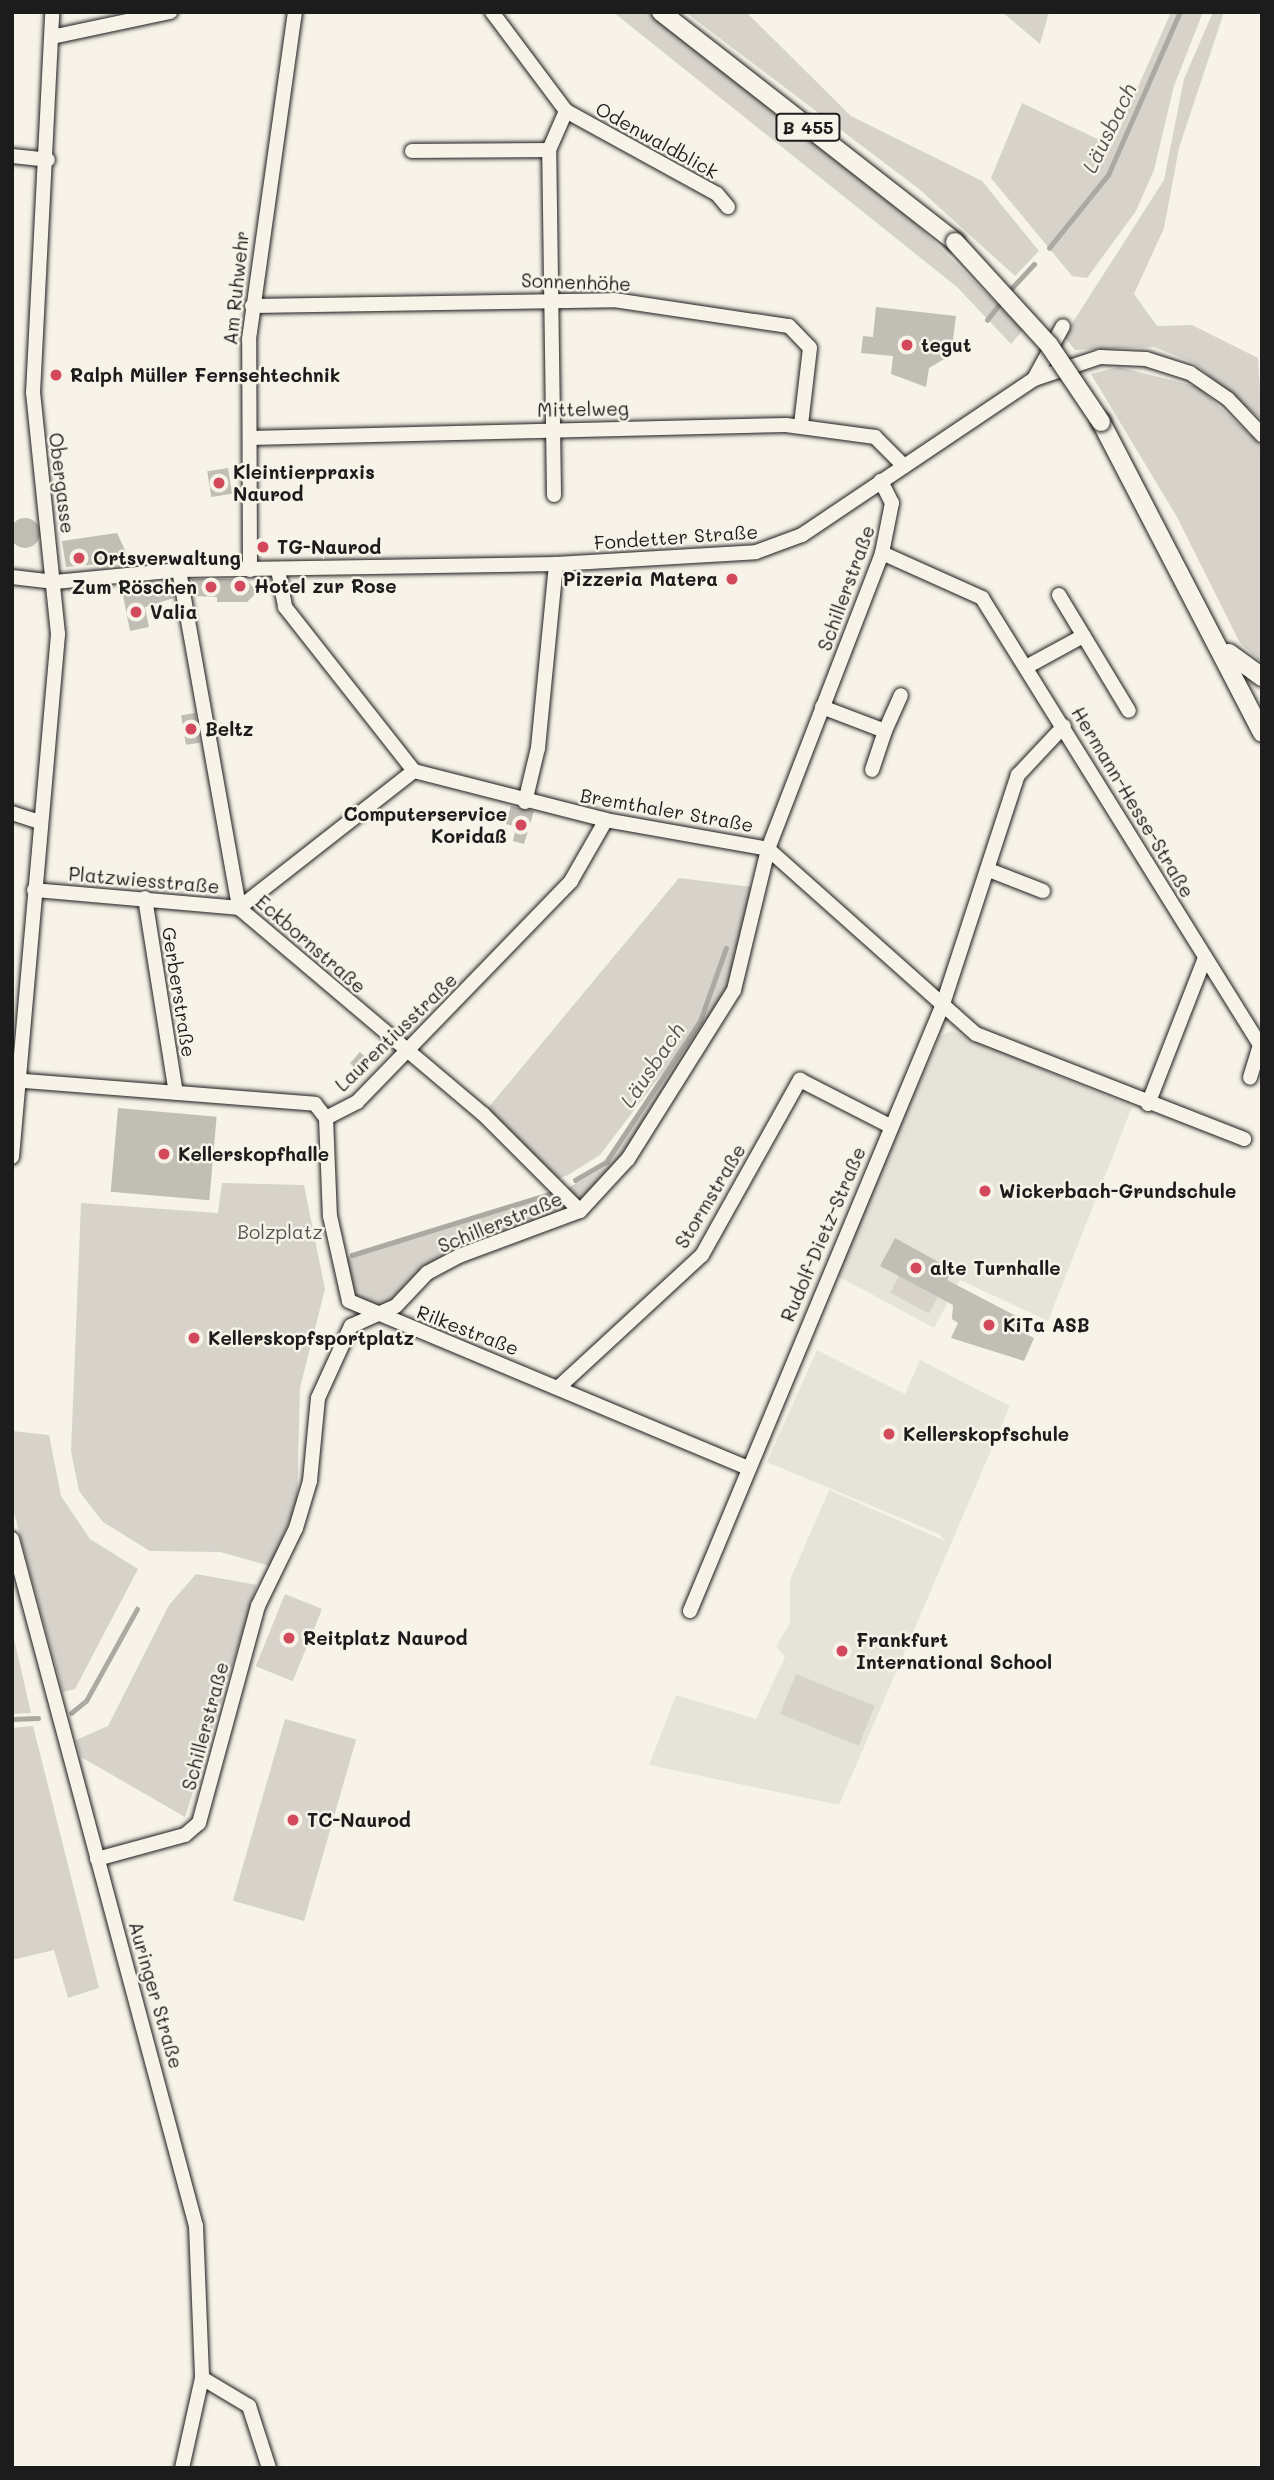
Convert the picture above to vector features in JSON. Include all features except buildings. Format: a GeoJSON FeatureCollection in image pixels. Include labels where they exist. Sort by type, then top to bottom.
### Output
{"type":"FeatureCollection","features":[{"type":"Feature","properties":{"kind":"main road","name":"B 455"},"geometry":{"type":"LineString","coordinates":[[662,12],[955,242],[1042,336],[1101,422],[1259,712],[1262,733]]}},
{"type":"Feature","properties":{"kind":"main road"},"geometry":{"type":"LineString","coordinates":[[1211,627],[1235,661],[1262,677]]}},
{"type":"Feature","properties":{"kind":"street","name":"Obergasse"},"geometry":{"type":"LineString","coordinates":[[52,12],[48,160],[33,393],[55,582]]}},
{"type":"Feature","properties":{"kind":"street"},"geometry":{"type":"LineString","coordinates":[[52,37],[170,12]]}},
{"type":"Feature","properties":{"kind":"street","name":"Am Ruhwehr"},"geometry":{"type":"LineString","coordinates":[[250,570],[251,306],[295,12]]}},
{"type":"Feature","properties":{"kind":"street","name":"Odenwaldblick"},"geometry":{"type":"LineString","coordinates":[[492,12],[566,111],[717,194],[728,206]]}},
{"type":"Feature","properties":{"kind":"street","name":"Odenwaldblick"},"geometry":{"type":"LineString","coordinates":[[554,495],[549,150],[566,111]]}},
{"type":"Feature","properties":{"kind":"street"},"geometry":{"type":"LineString","coordinates":[[412,150],[549,150]]}},
{"type":"Feature","properties":{"kind":"street"},"geometry":{"type":"LineString","coordinates":[[12,156],[48,160]]}},
{"type":"Feature","properties":{"kind":"street","name":"Sonnenhöhe"},"geometry":{"type":"LineString","coordinates":[[251,306],[552,298],[614,300],[789,326],[810,348],[801,425]]}},
{"type":"Feature","properties":{"kind":"street"},"geometry":{"type":"LineString","coordinates":[[1034,379],[1063,326]]}},
{"type":"Feature","properties":{"kind":"street","name":"Fondetter Straße"},"geometry":{"type":"LineString","coordinates":[[12,576],[55,582],[179,570],[556,564],[705,558],[775,548],[1034,379],[1088,359],[1146,359],[1210,385],[1262,435]]}},
{"type":"Feature","properties":{"kind":"street","name":"Mittelweg"},"geometry":{"type":"LineString","coordinates":[[250,438],[553,428],[801,425],[875,437],[904,466]]}},
{"type":"Feature","properties":{"kind":"street","name":"Schillerstraße"},"geometry":{"type":"LineString","coordinates":[[97,1859],[185,1835],[199,1823],[258,1606],[306,1492],[318,1398],[351,1326],[370,1313],[396,1306],[427,1273],[459,1256],[580,1211],[628,1159],[733,990],[768,849],[882,553],[892,503],[881,481]]}},
{"type":"Feature","properties":{"kind":"street","name":"Hermann-Hesse-Straße"},"geometry":{"type":"LineString","coordinates":[[882,553],[982,598],[1028,666],[1205,958],[1261,1044],[1250,1078]]}},
{"type":"Feature","properties":{"kind":"street"},"geometry":{"type":"LineString","coordinates":[[525,802],[544,700],[556,564]]}},
{"type":"Feature","properties":{"kind":"street","name":"Eckbornstraße"},"geometry":{"type":"LineString","coordinates":[[179,570],[239,908],[406,1053],[483,1114],[580,1211]]}},
{"type":"Feature","properties":{"kind":"street"},"geometry":{"type":"LineString","coordinates":[[278,570],[285,607],[414,771]]}},
{"type":"Feature","properties":{"kind":"street"},"geometry":{"type":"LineString","coordinates":[[12,1157],[15,1080],[58,634],[55,582]]}},
{"type":"Feature","properties":{"kind":"street"},"geometry":{"type":"LineString","coordinates":[[1059,595],[1129,711]]}},
{"type":"Feature","properties":{"kind":"street"},"geometry":{"type":"LineString","coordinates":[[1028,666],[1083,636]]}},
{"type":"Feature","properties":{"kind":"street"},"geometry":{"type":"LineString","coordinates":[[872,770],[901,695]]}},
{"type":"Feature","properties":{"kind":"street"},"geometry":{"type":"LineString","coordinates":[[822,707],[885,731]]}},
{"type":"Feature","properties":{"kind":"street","name":"Rudolf-Dietz-Straße"},"geometry":{"type":"LineString","coordinates":[[690,1611],[746,1467],[943,1004],[1018,775],[1064,726]]}},
{"type":"Feature","properties":{"kind":"street","name":"Bremthaler Straße"},"geometry":{"type":"LineString","coordinates":[[414,771],[525,802],[606,820],[768,849],[976,1034],[1148,1104],[1244,1139]]}},
{"type":"Feature","properties":{"kind":"street","name":"Platzwiesstraße"},"geometry":{"type":"LineString","coordinates":[[34,890],[239,908],[414,771]]}},
{"type":"Feature","properties":{"kind":"street"},"geometry":{"type":"LineString","coordinates":[[12,813],[40,822]]}},
{"type":"Feature","properties":{"kind":"street","name":"Laurentiusstraße"},"geometry":{"type":"LineString","coordinates":[[15,1080],[315,1104],[326,1118],[357,1102],[571,881],[606,820]]}},
{"type":"Feature","properties":{"kind":"street"},"geometry":{"type":"LineString","coordinates":[[989,870],[1044,891]]}},
{"type":"Feature","properties":{"kind":"street","name":"Gerberstraße"},"geometry":{"type":"LineString","coordinates":[[145,898],[176,1093]]}},
{"type":"Feature","properties":{"kind":"street"},"geometry":{"type":"LineString","coordinates":[[1148,1104],[1205,958]]}},
{"type":"Feature","properties":{"kind":"street","name":"Stormstraße"},"geometry":{"type":"LineString","coordinates":[[560,1386],[702,1255],[800,1080],[890,1126]]}},
{"type":"Feature","properties":{"kind":"street","name":"Rilkestraße"},"geometry":{"type":"LineString","coordinates":[[326,1118],[330,1216],[349,1301],[370,1313],[560,1386],[746,1467]]}},
{"type":"Feature","properties":{"kind":"street","name":"Auringer Straße"},"geometry":{"type":"LineString","coordinates":[[12,1539],[196,2226],[202,2378],[182,2468]]}},
{"type":"Feature","properties":{"kind":"street"},"geometry":{"type":"LineString","coordinates":[[202,2378],[248,2406],[269,2468]]}},
{"type":"Feature","properties":{"kind":"shaded area","name":"Wickerbach-Grundschule"},"geometry":{"type":"Polygon","coordinates":[[[952,1031],[1132,1107],[1048,1321],[960,1280],[934,1328],[834,1274],[940,1036],[952,1031]]]}},
{"type":"Feature","properties":{"kind":"shaded area"},"geometry":{"type":"Polygon","coordinates":[[[817,1350],[905,1394],[920,1360],[1010,1406],[839,1805],[649,1765],[676,1695],[756,1719],[785,1657],[776,1646],[790,1624],[790,1580],[829,1490],[945,1541],[939,1534],[767,1462],[817,1350]]]}},
{"type":"Feature","properties":{"kind":"green space"},"geometry":{"type":"Polygon","coordinates":[[[613,12],[647,12],[915,223],[1023,330],[1011,344],[957,287],[613,12]]]}},
{"type":"Feature","properties":{"kind":"green space"},"geometry":{"type":"Polygon","coordinates":[[[685,12],[746,12],[851,116],[982,181],[1039,251],[1015,276],[919,189],[685,12]]]}},
{"type":"Feature","properties":{"kind":"green space"},"geometry":{"type":"Polygon","coordinates":[[[1002,12],[1049,12],[1040,44],[1002,12]]]}},
{"type":"Feature","properties":{"kind":"green space"},"geometry":{"type":"Polygon","coordinates":[[[1171,12],[1203,12],[1174,86],[1154,170],[1136,211],[1087,278],[1072,276],[991,178],[1022,103],[1112,146],[1171,12]]]}},
{"type":"Feature","properties":{"kind":"green space"},"geometry":{"type":"Polygon","coordinates":[[[1213,12],[1224,12],[1179,148],[1164,228],[1134,294],[1157,326],[1192,325],[1258,358],[1262,420],[1194,363],[1154,347],[1075,350],[1064,336],[1164,180],[1184,79],[1213,12]]]}},
{"type":"Feature","properties":{"kind":"green space"},"geometry":{"type":"Polygon","coordinates":[[[1119,367],[1198,387],[1262,446],[1262,663],[1240,643],[1177,517],[1091,374],[1119,367]]]}},
{"type":"Feature","properties":{"kind":"green space"},"geometry":{"type":"Polygon","coordinates":[[[679,878],[760,888],[734,990],[628,1159],[580,1211],[459,1256],[396,1306],[370,1313],[349,1301],[339,1259],[564,1190],[607,1166],[692,1034],[600,1155],[553,1181],[483,1114],[679,878]]]}},
{"type":"Feature","properties":{"kind":"green space","name":"Kellerskopfsportplatz"},"geometry":{"type":"Polygon","coordinates":[[[222,1183],[304,1185],[325,1289],[300,1388],[297,1503],[270,1566],[220,1552],[150,1551],[103,1522],[79,1491],[71,1451],[81,1203],[218,1213],[222,1183]]]}},
{"type":"Feature","properties":{"kind":"green space"},"geometry":{"type":"Polygon","coordinates":[[[899,1276],[938,1297],[929,1313],[890,1293],[899,1276]]]}},
{"type":"Feature","properties":{"kind":"green space"},"geometry":{"type":"Polygon","coordinates":[[[12,1431],[49,1435],[61,1496],[90,1539],[138,1569],[75,1689],[63,1692],[14,1513],[12,1431]]]}},
{"type":"Feature","properties":{"kind":"green space"},"geometry":{"type":"Polygon","coordinates":[[[196,1574],[257,1585],[185,1817],[81,1757],[76,1740],[108,1726],[169,1605],[196,1574]]]}},
{"type":"Feature","properties":{"kind":"green space","name":"Reitplatz Naurod"},"geometry":{"type":"Polygon","coordinates":[[[285,1594],[322,1609],[293,1681],[256,1666],[285,1594]]]}},
{"type":"Feature","properties":{"kind":"green space"},"geometry":{"type":"Polygon","coordinates":[[[12,1630],[31,1713],[12,1714],[12,1630]]]}},
{"type":"Feature","properties":{"kind":"green space"},"geometry":{"type":"Polygon","coordinates":[[[796,1674],[875,1706],[859,1746],[780,1714],[796,1674]]]}},
{"type":"Feature","properties":{"kind":"green space","name":"TC-Naurod"},"geometry":{"type":"Polygon","coordinates":[[[285,1719],[356,1739],[304,1921],[233,1901],[285,1719]]]}},
{"type":"Feature","properties":{"kind":"green space"},"geometry":{"type":"Polygon","coordinates":[[[33,1726],[99,1988],[68,1998],[54,1950],[12,1960],[12,1728],[33,1726]]]}},
{"type":"Feature","properties":{"kind":"waterway","name":"Läusbach"},"geometry":{"type":"LineString","coordinates":[[1049,248],[1108,175],[1180,12]]}},
{"type":"Feature","properties":{"kind":"waterway"},"geometry":{"type":"LineString","coordinates":[[1008,292],[1034,264]]}},
{"type":"Feature","properties":{"kind":"waterway"},"geometry":{"type":"LineString","coordinates":[[987,320],[1001,302]]}},
{"type":"Feature","properties":{"kind":"waterway","name":"Läusbach"},"geometry":{"type":"LineString","coordinates":[[575,1180],[606,1162],[700,1021],[726,948]]}},
{"type":"Feature","properties":{"kind":"waterway","name":"Läusbach"},"geometry":{"type":"LineString","coordinates":[[352,1255],[556,1192]]}},
{"type":"Feature","properties":{"kind":"waterway","name":"Läusbach"},"geometry":{"type":"LineString","coordinates":[[71,1713],[86,1701],[137,1609]]}},
{"type":"Feature","properties":{"kind":"waterway","name":"Läusbach"},"geometry":{"type":"LineString","coordinates":[[12,1719],[38,1718]]}},
{"type":"Feature","properties":{"kind":"place","name":"tegut"},"geometry":{"type":"Point","coordinates":[907,345]}},
{"type":"Feature","properties":{"kind":"place","name":"Ralph Müller Fernsehtechnik"},"geometry":{"type":"Point","coordinates":[56,375]}},
{"type":"Feature","properties":{"kind":"place","name":"Kleintierpraxis Naurod"},"geometry":{"type":"Point","coordinates":[219,483]}},
{"type":"Feature","properties":{"kind":"place","name":"TG-Naurod"},"geometry":{"type":"Point","coordinates":[263,547]}},
{"type":"Feature","properties":{"kind":"place","name":"Ortsverwaltung"},"geometry":{"type":"Point","coordinates":[79,558]}},
{"type":"Feature","properties":{"kind":"place","name":"Pizzeria Matera"},"geometry":{"type":"Point","coordinates":[732,579]}},
{"type":"Feature","properties":{"kind":"place","name":"Hotel zur Rose"},"geometry":{"type":"Point","coordinates":[240,586]}},
{"type":"Feature","properties":{"kind":"place","name":"Zum Röschen"},"geometry":{"type":"Point","coordinates":[211,587]}},
{"type":"Feature","properties":{"kind":"place","name":"Valia"},"geometry":{"type":"Point","coordinates":[136,612]}},
{"type":"Feature","properties":{"kind":"place","name":"Beltz"},"geometry":{"type":"Point","coordinates":[191,729]}},
{"type":"Feature","properties":{"kind":"place","name":"Computerservice Koridaß"},"geometry":{"type":"Point","coordinates":[521,825]}},
{"type":"Feature","properties":{"kind":"place","name":"Kellerskopfhalle"},"geometry":{"type":"Point","coordinates":[164,1154]}},
{"type":"Feature","properties":{"kind":"place","name":"Wickerbach-Grundschule"},"geometry":{"type":"Point","coordinates":[985,1191]}},
{"type":"Feature","properties":{"kind":"place","name":"alte Turnhalle"},"geometry":{"type":"Point","coordinates":[916,1268]}},
{"type":"Feature","properties":{"kind":"place","name":"KiTa ASB"},"geometry":{"type":"Point","coordinates":[989,1325]}},
{"type":"Feature","properties":{"kind":"place","name":"Kellerskopfsportplatz"},"geometry":{"type":"Point","coordinates":[194,1338]}},
{"type":"Feature","properties":{"kind":"place","name":"Kellerskopfschule"},"geometry":{"type":"Point","coordinates":[889,1434]}},
{"type":"Feature","properties":{"kind":"place","name":"Reitplatz Naurod"},"geometry":{"type":"Point","coordinates":[289,1638]}},
{"type":"Feature","properties":{"kind":"place","name":"Frankfurt International School"},"geometry":{"type":"Point","coordinates":[842,1651]}},
{"type":"Feature","properties":{"kind":"place","name":"TC-Naurod"},"geometry":{"type":"Point","coordinates":[293,1820]}},
{"type":"Feature","properties":{"kind":"park label","name":"Bolzplatz"},"geometry":{"type":"Point","coordinates":[280,1232]}}]}
